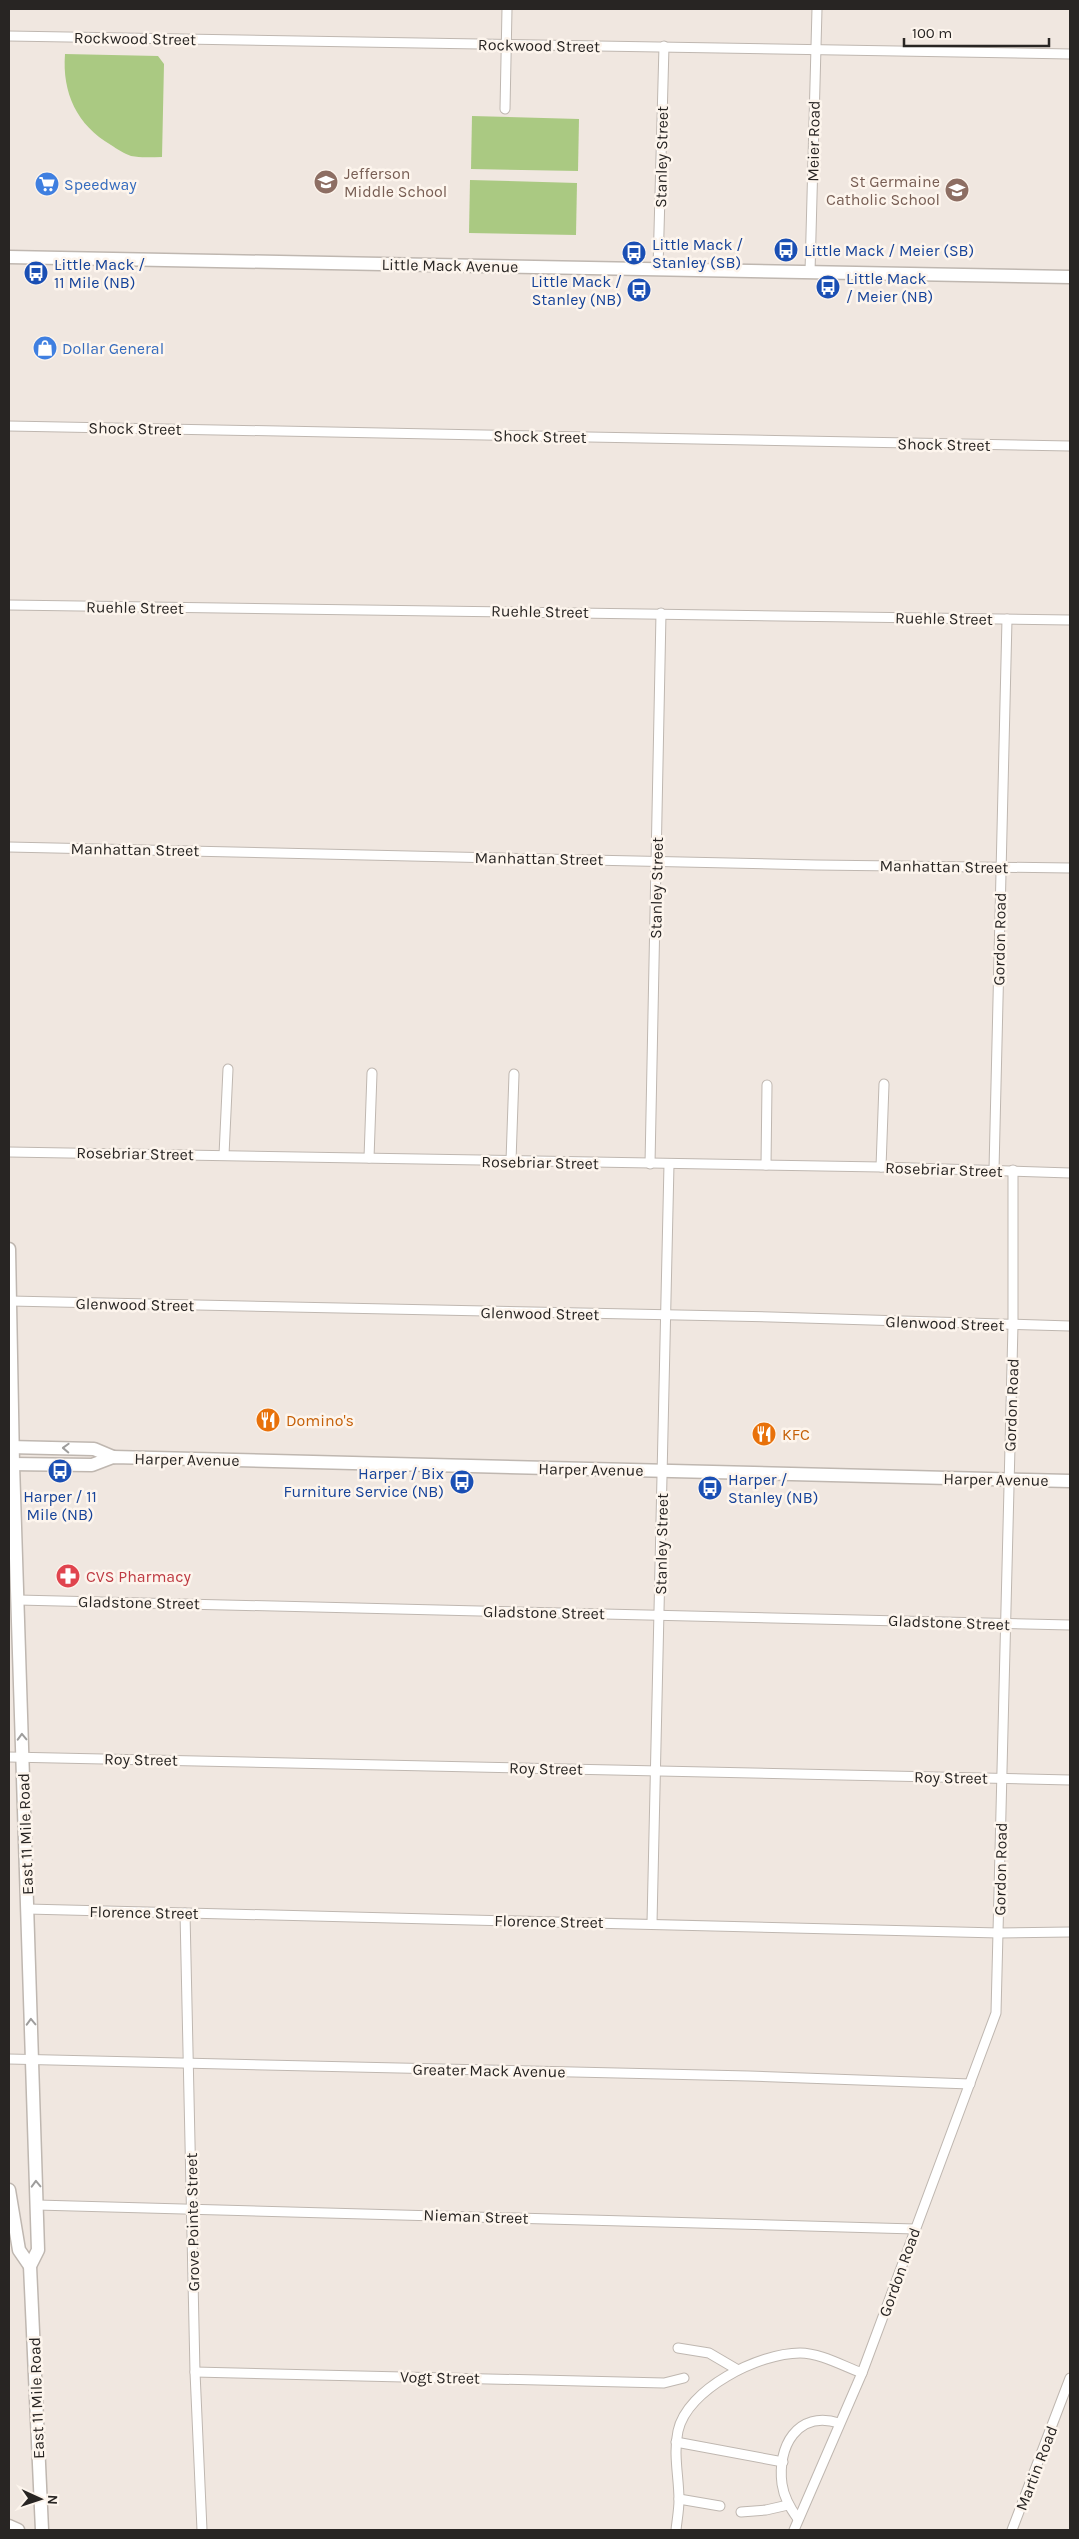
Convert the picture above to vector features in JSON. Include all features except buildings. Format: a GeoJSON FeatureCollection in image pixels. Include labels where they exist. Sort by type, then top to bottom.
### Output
{"type":"FeatureCollection","features":[{"type":"Feature","properties":{"kind":"main road","name":"Little Mack Avenue"},"geometry":{"type":"LineString","coordinates":[[9,256],[1070,277]]}},
{"type":"Feature","properties":{"kind":"main road","name":"East 11 Mile Road"},"geometry":{"type":"LineString","coordinates":[[9,1249],[11,1464],[15,1607],[22,1756],[38,2250],[30,2266],[42,2530]]}},
{"type":"Feature","properties":{"kind":"main road","name":"Harper Avenue"},"geometry":{"type":"LineString","coordinates":[[11,1447],[94,1449],[113,1457],[1070,1481]]}},
{"type":"Feature","properties":{"kind":"main road","name":"Harper Avenue"},"geometry":{"type":"LineString","coordinates":[[11,1464],[92,1465],[113,1457]]}},
{"type":"Feature","properties":{"kind":"main road","name":"East 11 Mile Road"},"geometry":{"type":"LineString","coordinates":[[9,2190],[19,2250],[30,2266]]}},
{"type":"Feature","properties":{"kind":"main road"},"geometry":{"type":"LineString","coordinates":[[12,2206],[22,2210],[37,2205]]}},
{"type":"Feature","properties":{"kind":"main road"},"geometry":{"type":"LineString","coordinates":[[9,2526],[18,2530]]}},
{"type":"Feature","properties":{"kind":"street"},"geometry":{"type":"LineString","coordinates":[[505,109],[507,9]]}},
{"type":"Feature","properties":{"kind":"street","name":"Meier Road"},"geometry":{"type":"LineString","coordinates":[[810,272],[817,9]]}},
{"type":"Feature","properties":{"kind":"street","name":"Rockwood Street"},"geometry":{"type":"LineString","coordinates":[[9,36],[1070,54]]}},
{"type":"Feature","properties":{"kind":"street","name":"Stanley Street"},"geometry":{"type":"LineString","coordinates":[[658,268],[664,46]]}},
{"type":"Feature","properties":{"kind":"street","name":"Shock Street"},"geometry":{"type":"LineString","coordinates":[[9,426],[1070,446]]}},
{"type":"Feature","properties":{"kind":"street","name":"Ruehle Street"},"geometry":{"type":"LineString","coordinates":[[9,605],[1070,620]]}},
{"type":"Feature","properties":{"kind":"street","name":"Stanley Street"},"geometry":{"type":"LineString","coordinates":[[650,1164],[661,613]]}},
{"type":"Feature","properties":{"kind":"street","name":"Gordon Road"},"geometry":{"type":"LineString","coordinates":[[994,1170],[1007,619]]}},
{"type":"Feature","properties":{"kind":"street","name":"Manhattan Street"},"geometry":{"type":"LineString","coordinates":[[9,847],[1070,868]]}},
{"type":"Feature","properties":{"kind":"street"},"geometry":{"type":"LineString","coordinates":[[224,1154],[228,1069]]}},
{"type":"Feature","properties":{"kind":"street"},"geometry":{"type":"LineString","coordinates":[[368,1158],[372,1073]]}},
{"type":"Feature","properties":{"kind":"street"},"geometry":{"type":"LineString","coordinates":[[511,1161],[514,1074]]}},
{"type":"Feature","properties":{"kind":"street"},"geometry":{"type":"LineString","coordinates":[[881,1167],[884,1084]]}},
{"type":"Feature","properties":{"kind":"street"},"geometry":{"type":"LineString","coordinates":[[766,1165],[767,1085]]}},
{"type":"Feature","properties":{"kind":"street","name":"Rosebriar Street"},"geometry":{"type":"LineString","coordinates":[[9,1152],[224,1154],[650,1164],[881,1167],[1070,1173]]}},
{"type":"Feature","properties":{"kind":"street","name":"Stanley Street"},"geometry":{"type":"LineString","coordinates":[[652,1924],[669,1164]]}},
{"type":"Feature","properties":{"kind":"street","name":"Gordon Road"},"geometry":{"type":"LineString","coordinates":[[794,2530],[862,2373],[996,2013],[1004,1624],[1013,1325],[1013,1170]]}},
{"type":"Feature","properties":{"kind":"street","name":"Glenwood Street"},"geometry":{"type":"LineString","coordinates":[[10,1301],[771,1317],[1070,1326]]}},
{"type":"Feature","properties":{"kind":"street","name":"Gladstone Street"},"geometry":{"type":"LineString","coordinates":[[15,1607],[659,1615],[1070,1625]]}},
{"type":"Feature","properties":{"kind":"street"},"geometry":{"type":"LineString","coordinates":[[9,1756],[22,1756]]}},
{"type":"Feature","properties":{"kind":"street","name":"Roy Street"},"geometry":{"type":"LineString","coordinates":[[22,1756],[1070,1780]]}},
{"type":"Feature","properties":{"kind":"street","name":"Florence Street"},"geometry":{"type":"LineString","coordinates":[[27,1909],[999,1933],[1070,1932]]}},
{"type":"Feature","properties":{"kind":"street","name":"Grove Pointe Street"},"geometry":{"type":"LineString","coordinates":[[185,1913],[195,2372],[202,2530]]}},
{"type":"Feature","properties":{"kind":"street","name":"Greater Mack Avenue"},"geometry":{"type":"LineString","coordinates":[[9,2059],[749,2076],[970,2084]]}},
{"type":"Feature","properties":{"kind":"street","name":"Nieman Street"},"geometry":{"type":"LineString","coordinates":[[37,2205],[915,2229]]}},
{"type":"Feature","properties":{"kind":"street"},"geometry":{"type":"LineString","coordinates":[[678,2348],[710,2353],[738,2370]]}},
{"type":"Feature","properties":{"kind":"street"},"geometry":{"type":"LineString","coordinates":[[676,2530],[679,2499],[676,2442],[681,2420],[693,2404],[718,2382],[738,2370],[773,2358],[801,2353],[862,2373]]}},
{"type":"Feature","properties":{"kind":"street","name":"Vogt Street"},"geometry":{"type":"LineString","coordinates":[[195,2372],[664,2383],[684,2378]]}},
{"type":"Feature","properties":{"kind":"street","name":"Martin Road"},"geometry":{"type":"LineString","coordinates":[[1012,2530],[1070,2378]]}},
{"type":"Feature","properties":{"kind":"street"},"geometry":{"type":"LineString","coordinates":[[798,2519],[788,2505],[782,2484],[783,2462],[790,2442],[804,2423],[819,2418],[839,2423]]}},
{"type":"Feature","properties":{"kind":"street"},"geometry":{"type":"LineString","coordinates":[[676,2442],[783,2462]]}},
{"type":"Feature","properties":{"kind":"street"},"geometry":{"type":"LineString","coordinates":[[679,2499],[720,2506]]}},
{"type":"Feature","properties":{"kind":"street"},"geometry":{"type":"LineString","coordinates":[[740,2512],[766,2510],[788,2505]]}},
{"type":"Feature","properties":{"kind":"green space"},"geometry":{"type":"Polygon","coordinates":[[[65,54],[158,56],[164,64],[162,157],[131,156],[118,150],[89,128],[74,107],[69,95],[66,82],[65,54]]]}},
{"type":"Feature","properties":{"kind":"green space"},"geometry":{"type":"Polygon","coordinates":[[[472,116],[579,119],[578,171],[471,169],[472,116]]]}},
{"type":"Feature","properties":{"kind":"green space"},"geometry":{"type":"Polygon","coordinates":[[[470,180],[577,183],[576,235],[469,233],[470,180]]]}},
{"type":"Feature","properties":{"kind":"place","name":"Jefferson Middle School"},"geometry":{"type":"Point","coordinates":[326,182]}},
{"type":"Feature","properties":{"kind":"place","name":"Speedway"},"geometry":{"type":"Point","coordinates":[47,184]}},
{"type":"Feature","properties":{"kind":"place","name":"St Germaine Catholic School"},"geometry":{"type":"Point","coordinates":[957,190]}},
{"type":"Feature","properties":{"kind":"place","name":"Little Mack / Meier (SB)"},"geometry":{"type":"Point","coordinates":[786,250]}},
{"type":"Feature","properties":{"kind":"place","name":"Little Mack / Stanley (SB)"},"geometry":{"type":"Point","coordinates":[634,253]}},
{"type":"Feature","properties":{"kind":"place","name":"Little Mack / 11 Mile (NB)"},"geometry":{"type":"Point","coordinates":[36,273]}},
{"type":"Feature","properties":{"kind":"place","name":"Little Mack / Meier (NB)"},"geometry":{"type":"Point","coordinates":[828,287]}},
{"type":"Feature","properties":{"kind":"place","name":"Little Mack / Stanley (NB)"},"geometry":{"type":"Point","coordinates":[639,290]}},
{"type":"Feature","properties":{"kind":"place","name":"Dollar General"},"geometry":{"type":"Point","coordinates":[45,348]}},
{"type":"Feature","properties":{"kind":"place","name":"Domino's"},"geometry":{"type":"Point","coordinates":[268,1420]}},
{"type":"Feature","properties":{"kind":"place","name":"KFC"},"geometry":{"type":"Point","coordinates":[764,1434]}},
{"type":"Feature","properties":{"kind":"place","name":"Harper / 11 Mile (NB)"},"geometry":{"type":"Point","coordinates":[60,1471]}},
{"type":"Feature","properties":{"kind":"place","name":"Harper / Bix Furniture Service (NB)"},"geometry":{"type":"Point","coordinates":[462,1482]}},
{"type":"Feature","properties":{"kind":"place","name":"Harper / Stanley (NB)"},"geometry":{"type":"Point","coordinates":[710,1488]}},
{"type":"Feature","properties":{"kind":"place","name":"CVS Pharmacy"},"geometry":{"type":"Point","coordinates":[68,1576]}}]}
